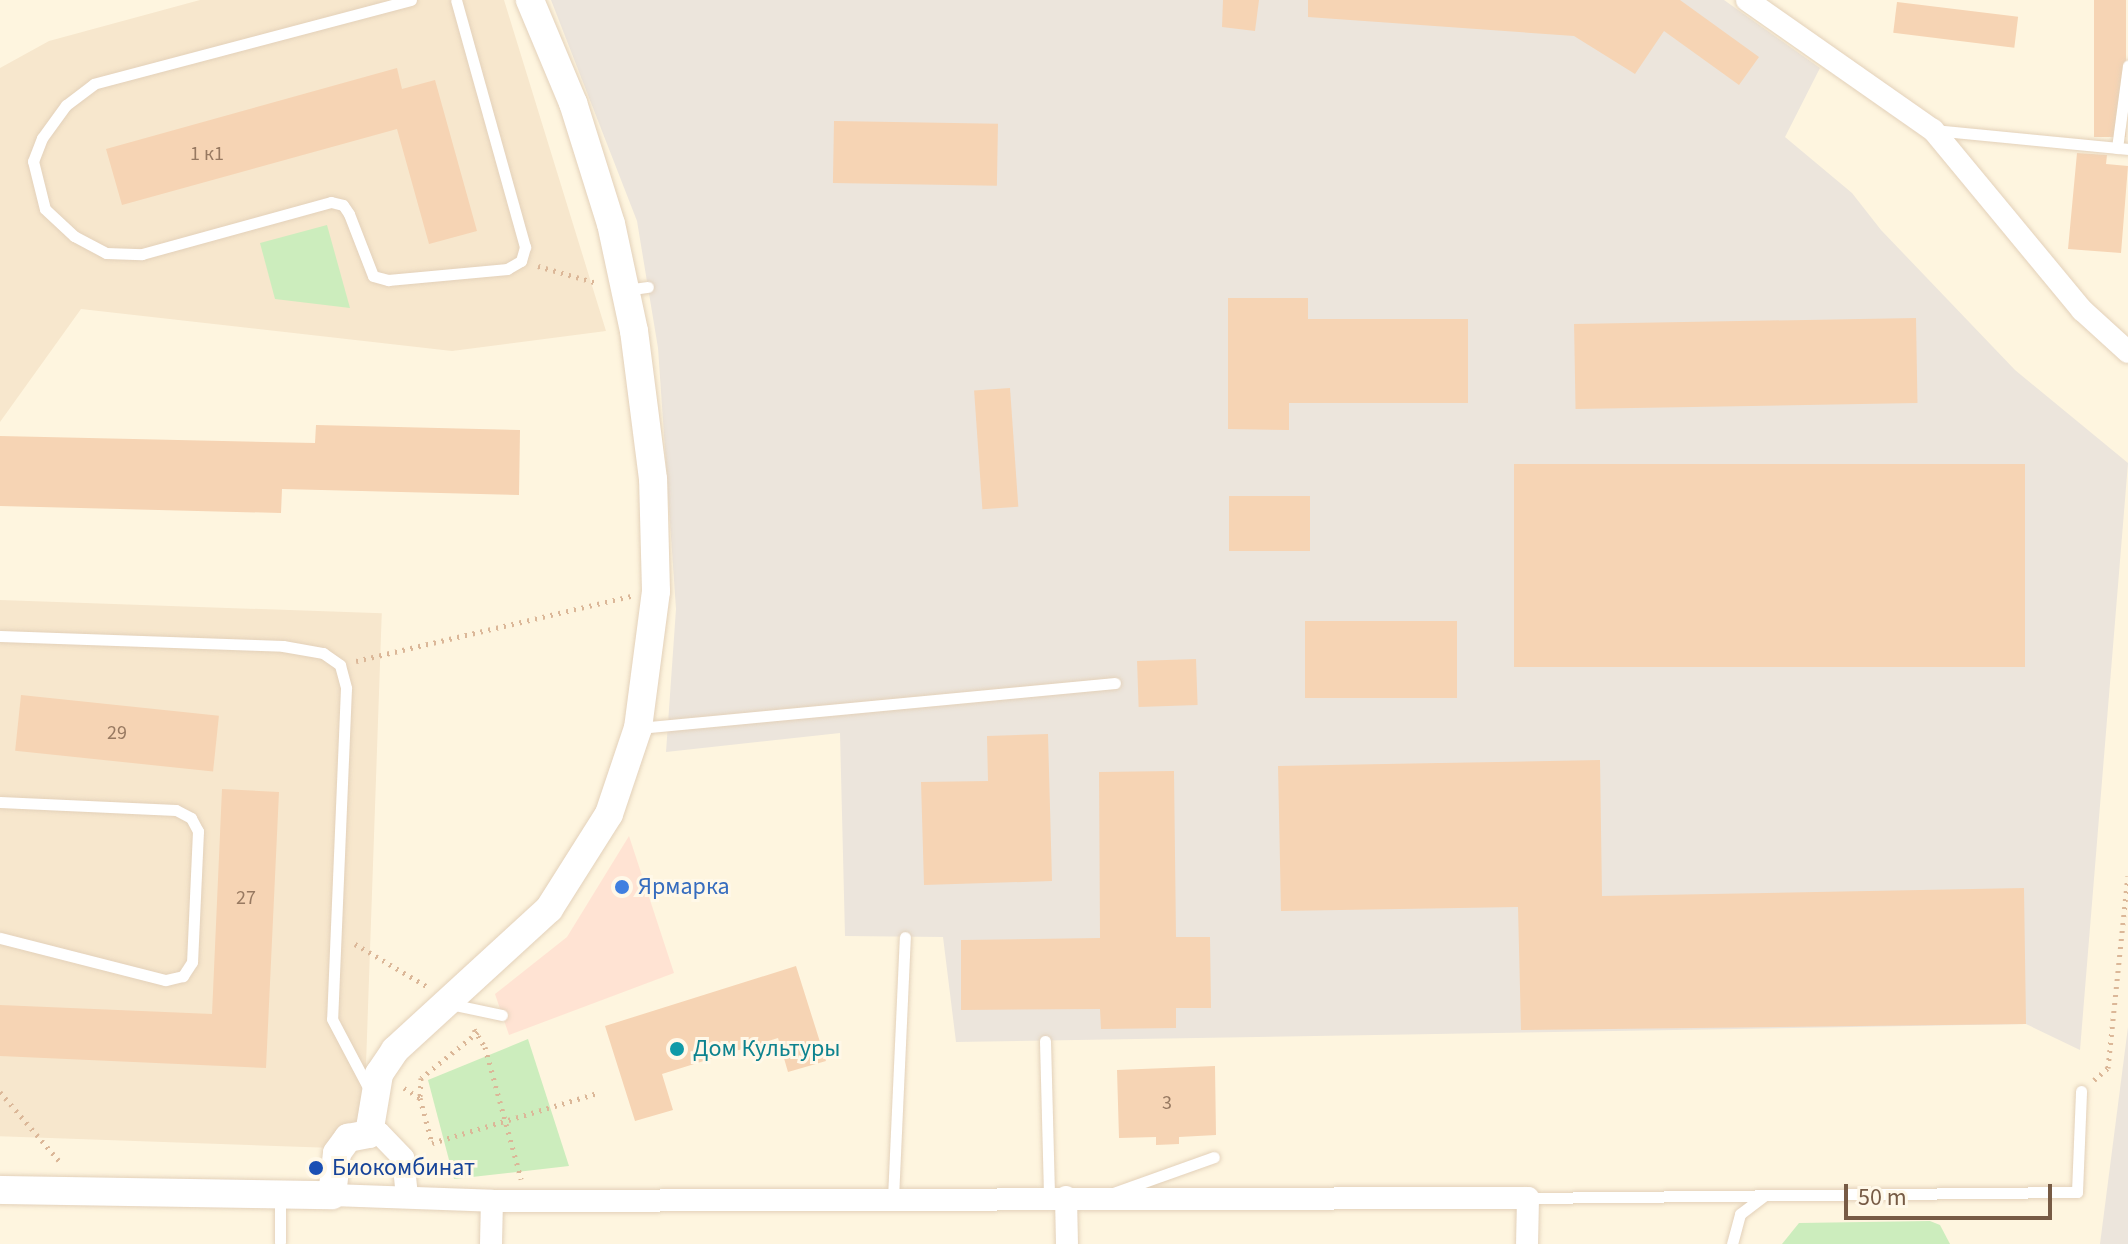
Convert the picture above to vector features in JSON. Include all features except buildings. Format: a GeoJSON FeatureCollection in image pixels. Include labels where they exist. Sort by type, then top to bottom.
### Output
{"type":"FeatureCollection","features":[{"type":"Feature","properties":{"kind":"street"},"geometry":{"type":"LineString","coordinates":[[369,1134],[379,1074],[395,1050],[449,1004],[549,909],[609,814],[638,728],[656,591],[653,479],[636,289],[573,103],[530,0]]}},
{"type":"Feature","properties":{"kind":"street"},"geometry":{"type":"LineString","coordinates":[[1747,0],[1933,130],[2082,310],[2128,352]]}},
{"type":"Feature","properties":{"kind":"street"},"geometry":{"type":"LineString","coordinates":[[332,1195],[337,1153],[348,1138],[379,1133],[403,1158],[407,1196]]}},
{"type":"Feature","properties":{"kind":"street"},"geometry":{"type":"LineString","coordinates":[[0,1190],[407,1196],[492,1201],[1528,1198],[1527,1244]]}},
{"type":"Feature","properties":{"kind":"street"},"geometry":{"type":"LineString","coordinates":[[1058,1197],[1067,1244]]}},
{"type":"Feature","properties":{"kind":"street"},"geometry":{"type":"LineString","coordinates":[[491,1244],[492,1201]]}},
{"type":"Feature","properties":{"kind":"lane"},"geometry":{"type":"LineString","coordinates":[[411,0],[94,84],[66,105],[42,138],[33,161],[41,199],[74,236],[106,253],[142,254],[331,202],[343,205],[349,214],[373,276],[388,280],[507,269],[521,261],[525,247],[456,0]]}},
{"type":"Feature","properties":{"kind":"lane"},"geometry":{"type":"LineString","coordinates":[[1933,130],[2122,149],[2128,66]]}},
{"type":"Feature","properties":{"kind":"lane"},"geometry":{"type":"LineString","coordinates":[[0,636],[283,646],[323,653],[340,665],[346,688],[332,1019],[373,1096]]}},
{"type":"Feature","properties":{"kind":"lane"},"geometry":{"type":"LineString","coordinates":[[638,728],[1115,683]]}},
{"type":"Feature","properties":{"kind":"lane"},"geometry":{"type":"LineString","coordinates":[[0,802],[176,810],[191,818],[198,831],[192,962],[183,976],[165,980],[0,938]]}},
{"type":"Feature","properties":{"kind":"lane"},"geometry":{"type":"LineString","coordinates":[[893,1198],[905,937]]}},
{"type":"Feature","properties":{"kind":"lane"},"geometry":{"type":"LineString","coordinates":[[449,1004],[502,1015]]}},
{"type":"Feature","properties":{"kind":"lane"},"geometry":{"type":"LineString","coordinates":[[1045,1041],[1058,1197]]}},
{"type":"Feature","properties":{"kind":"lane"},"geometry":{"type":"LineString","coordinates":[[1528,1198],[2077,1192],[2081,1091]]}},
{"type":"Feature","properties":{"kind":"lane"},"geometry":{"type":"LineString","coordinates":[[1101,1197],[1214,1157]]}},
{"type":"Feature","properties":{"kind":"lane"},"geometry":{"type":"LineString","coordinates":[[280,1194],[280,1242]]}},
{"type":"Feature","properties":{"kind":"lane"},"geometry":{"type":"LineString","coordinates":[[1732,1244],[1740,1214],[1765,1195]]}},
{"type":"Feature","properties":{"kind":"path"},"geometry":{"type":"LineString","coordinates":[[521,261],[636,289]]}},
{"type":"Feature","properties":{"kind":"path"},"geometry":{"type":"LineString","coordinates":[[340,665],[656,591]]}},
{"type":"Feature","properties":{"kind":"path"},"geometry":{"type":"LineString","coordinates":[[2081,1091],[2108,1068],[2128,876]]}},
{"type":"Feature","properties":{"kind":"path"},"geometry":{"type":"LineString","coordinates":[[338,897],[341,925],[357,947],[403,970],[449,1004]]}},
{"type":"Feature","properties":{"kind":"path"},"geometry":{"type":"LineString","coordinates":[[521,1200],[521,1177],[507,1121],[478,1032],[421,1078],[420,1098],[432,1143],[507,1121],[598,1093]]}},
{"type":"Feature","properties":{"kind":"path"},"geometry":{"type":"LineString","coordinates":[[0,1092],[84,1190]]}},
{"type":"Feature","properties":{"kind":"shaded area"},"geometry":{"type":"Polygon","coordinates":[[[200,0],[504,0],[606,331],[452,351],[81,309],[0,422],[0,68],[49,41],[200,0]]]}},
{"type":"Feature","properties":{"kind":"shaded area"},"geometry":{"type":"Polygon","coordinates":[[[551,0],[1724,0],[1820,68],[1785,137],[1852,193],[1881,230],[2015,370],[2128,463],[2080,1050],[2026,1024],[956,1042],[943,937],[845,936],[840,733],[666,752],[676,609],[658,348],[637,221],[551,0]]]}},
{"type":"Feature","properties":{"kind":"shaded area"},"geometry":{"type":"Polygon","coordinates":[[[0,600],[382,613],[363,1149],[0,1136],[0,600]]]}},
{"type":"Feature","properties":{"kind":"shaded area","name":"Ярмарка"},"geometry":{"type":"Polygon","coordinates":[[[629,836],[674,973],[509,1035],[495,994],[567,937],[629,836]]]}},
{"type":"Feature","properties":{"kind":"shaded area"},"geometry":{"type":"Polygon","coordinates":[[[2128,1027],[2128,1244],[2100,1244],[2128,1027]]]}},
{"type":"Feature","properties":{"kind":"green space"},"geometry":{"type":"Polygon","coordinates":[[[327,225],[350,308],[275,299],[260,243],[327,225]]]}},
{"type":"Feature","properties":{"kind":"green space"},"geometry":{"type":"Polygon","coordinates":[[[528,1039],[569,1166],[454,1179],[428,1080],[528,1039]]]}},
{"type":"Feature","properties":{"kind":"green space"},"geometry":{"type":"Polygon","coordinates":[[[1930,1221],[1940,1225],[1950,1244],[1782,1244],[1799,1223],[1930,1221]]]}},
{"type":"Feature","properties":{"kind":"place","name":"Ярмарка"},"geometry":{"type":"Point","coordinates":[622,887]}},
{"type":"Feature","properties":{"kind":"place","name":"Дом Культуры"},"geometry":{"type":"Point","coordinates":[677,1049]}},
{"type":"Feature","properties":{"kind":"place","name":"Биокомбинат"},"geometry":{"type":"Point","coordinates":[316,1168]}}]}
